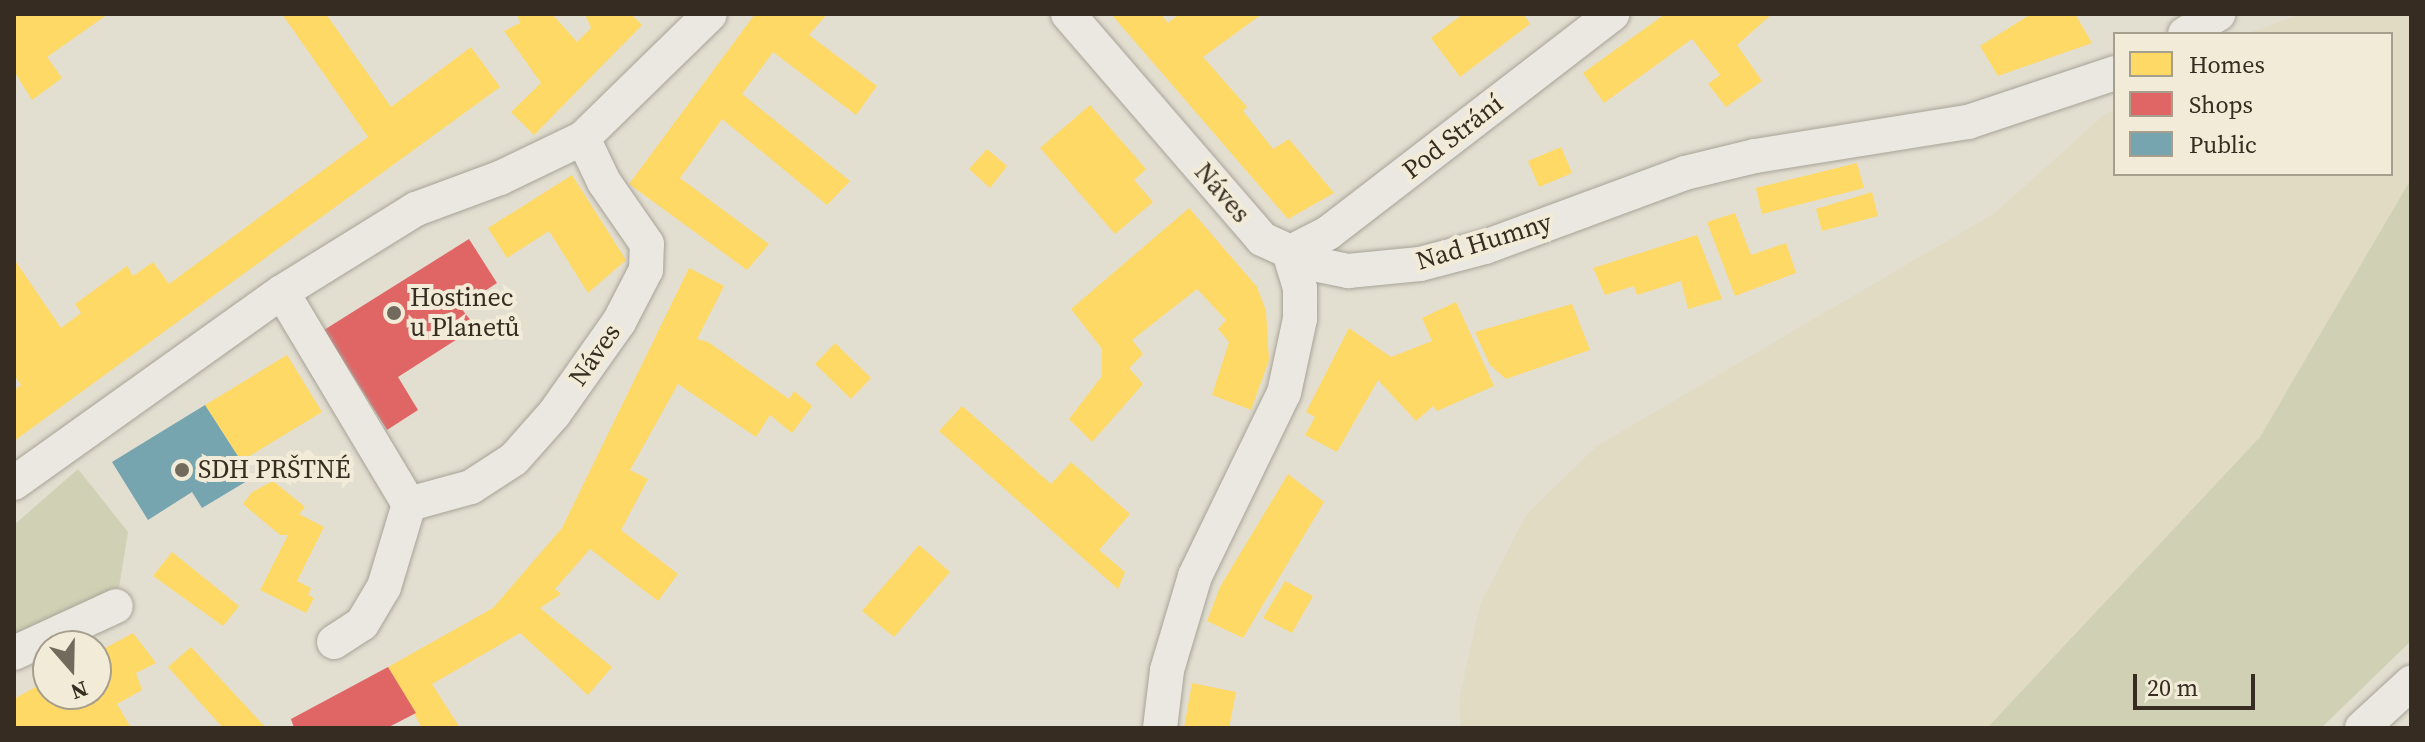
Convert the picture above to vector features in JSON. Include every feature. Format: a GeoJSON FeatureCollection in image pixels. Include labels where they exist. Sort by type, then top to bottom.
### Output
{"type":"FeatureCollection","features":[{"type":"Feature","properties":{"kind":"street","name":"Náves"},"geometry":{"type":"LineString","coordinates":[[1068,14],[1262,239],[1289,253]]}},
{"type":"Feature","properties":{"kind":"street","name":"Pod Strání"},"geometry":{"type":"LineString","coordinates":[[1289,253],[1328,233],[1612,14]]}},
{"type":"Feature","properties":{"kind":"street"},"geometry":{"type":"LineString","coordinates":[[2188,32],[2218,14]]}},
{"type":"Feature","properties":{"kind":"street"},"geometry":{"type":"LineString","coordinates":[[14,483],[282,292],[416,209],[500,178],[583,138],[690,21]]}},
{"type":"Feature","properties":{"kind":"street","name":"Nad Humny"},"geometry":{"type":"LineString","coordinates":[[1289,253],[1348,271],[1420,264],[1485,247],[1685,173],[1755,156],[1968,122],[2113,74]]}},
{"type":"Feature","properties":{"kind":"street","name":"Náves"},"geometry":{"type":"LineString","coordinates":[[409,504],[471,487],[514,459],[554,414],[619,322],[646,270],[647,244],[604,182],[583,138]]}},
{"type":"Feature","properties":{"kind":"street"},"geometry":{"type":"LineString","coordinates":[[1160,728],[1167,670],[1195,576],[1284,393],[1300,319],[1300,288],[1289,253]]}},
{"type":"Feature","properties":{"kind":"street"},"geometry":{"type":"LineString","coordinates":[[282,292],[409,504],[384,587],[362,624],[334,642]]}},
{"type":"Feature","properties":{"kind":"street"},"geometry":{"type":"LineString","coordinates":[[14,653],[116,606]]}},
{"type":"Feature","properties":{"kind":"street"},"geometry":{"type":"LineString","coordinates":[[2362,728],[2411,683]]}},
{"type":"Feature","properties":{"kind":"shaded area"},"geometry":{"type":"Polygon","coordinates":[[[2301,14],[2411,14],[2411,179],[2260,437],[1987,728],[1461,728],[1459,700],[1480,605],[1526,515],[1597,446],[1995,213],[2104,115],[2113,110],[2113,176],[2393,176],[2393,32],[2252,32],[2301,14]]]}},
{"type":"Feature","properties":{"kind":"green space"},"geometry":{"type":"Polygon","coordinates":[[[2411,179],[2411,641],[2321,728],[1987,728],[2260,437],[2411,179]]]}},
{"type":"Feature","properties":{"kind":"green space"},"geometry":{"type":"Polygon","coordinates":[[[78,469],[128,532],[116,606],[64,630],[32,630],[32,645],[14,653],[14,525],[78,469]]]}},
{"type":"Feature","properties":{"kind":"building: Homes"},"geometry":{"type":"Polygon","coordinates":[[[14,14],[108,14],[47,57],[62,78],[32,100],[14,71],[14,14]]]}},
{"type":"Feature","properties":{"kind":"building: Homes"},"geometry":{"type":"Polygon","coordinates":[[[282,14],[326,14],[391,107],[471,47],[500,87],[14,441],[14,390],[21,385],[14,375],[14,259],[61,328],[81,313],[75,304],[127,266],[133,276],[153,262],[169,284],[368,137],[282,14]]]}},
{"type":"Feature","properties":{"kind":"building: Homes"},"geometry":{"type":"Polygon","coordinates":[[[517,14],[552,14],[577,42],[591,28],[585,14],[631,14],[642,25],[534,135],[511,112],[541,83],[504,31],[520,23],[517,14]]]}},
{"type":"Feature","properties":{"kind":"building: Homes"},"geometry":{"type":"Polygon","coordinates":[[[755,14],[827,14],[809,35],[877,86],[856,115],[773,52],[742,94],[850,181],[827,205],[722,119],[680,178],[769,244],[747,270],[629,184],[755,14]]]}},
{"type":"Feature","properties":{"kind":"building: Homes"},"geometry":{"type":"Polygon","coordinates":[[[1111,14],[1161,14],[1168,23],[1179,14],[1262,14],[1203,57],[1247,107],[1243,111],[1273,149],[1289,139],[1334,193],[1288,219],[1111,14]]]}},
{"type":"Feature","properties":{"kind":"building: Homes"},"geometry":{"type":"Polygon","coordinates":[[[1463,14],[1523,14],[1530,24],[1460,77],[1431,38],[1463,14]]]}},
{"type":"Feature","properties":{"kind":"building: Homes"},"geometry":{"type":"Polygon","coordinates":[[[1665,14],[1772,14],[1737,45],[1762,81],[1726,107],[1708,84],[1720,75],[1692,39],[1604,103],[1583,73],[1665,14]]]}},
{"type":"Feature","properties":{"kind":"building: Homes"},"geometry":{"type":"Polygon","coordinates":[[[2031,14],[2075,14],[2092,43],[1998,76],[1980,46],[2031,14]]]}},
{"type":"Feature","properties":{"kind":"building: Homes"},"geometry":{"type":"Polygon","coordinates":[[[1090,105],[1146,169],[1134,180],[1153,202],[1115,234],[1040,148],[1090,105]]]}},
{"type":"Feature","properties":{"kind":"building: Homes"},"geometry":{"type":"Polygon","coordinates":[[[1561,147],[1572,173],[1539,187],[1528,161],[1561,147]]]}},
{"type":"Feature","properties":{"kind":"building: Homes"},"geometry":{"type":"Polygon","coordinates":[[[987,149],[1007,166],[990,188],[969,169],[987,149]]]}},
{"type":"Feature","properties":{"kind":"building: Homes"},"geometry":{"type":"Polygon","coordinates":[[[1857,163],[1864,188],[1762,214],[1756,188],[1857,163]]]}},
{"type":"Feature","properties":{"kind":"building: Homes"},"geometry":{"type":"Polygon","coordinates":[[[572,175],[626,260],[588,293],[549,231],[507,258],[488,228],[572,175]]]}},
{"type":"Feature","properties":{"kind":"building: Homes"},"geometry":{"type":"Polygon","coordinates":[[[1872,192],[1878,216],[1822,231],[1816,209],[1872,192]]]}},
{"type":"Feature","properties":{"kind":"building: Homes"},"geometry":{"type":"Polygon","coordinates":[[[1189,208],[1257,287],[1266,311],[1269,360],[1251,410],[1212,395],[1229,342],[1218,329],[1226,320],[1197,289],[1132,340],[1143,354],[1129,368],[1143,384],[1092,442],[1069,419],[1102,376],[1102,349],[1071,309],[1189,208]]]}},
{"type":"Feature","properties":{"kind":"building: Homes"},"geometry":{"type":"Polygon","coordinates":[[[1735,213],[1751,255],[1786,243],[1796,273],[1735,296],[1707,222],[1735,213]]]}},
{"type":"Feature","properties":{"kind":"building: Homes"},"geometry":{"type":"Polygon","coordinates":[[[1697,235],[1722,299],[1688,309],[1681,281],[1637,295],[1634,286],[1605,295],[1593,268],[1697,235]]]}},
{"type":"Feature","properties":{"kind":"building: Homes"},"geometry":{"type":"Polygon","coordinates":[[[689,268],[724,286],[697,339],[708,342],[789,399],[794,391],[812,406],[792,433],[770,415],[756,437],[678,384],[630,470],[648,479],[621,530],[678,574],[658,601],[590,549],[555,589],[561,594],[540,608],[612,667],[588,695],[520,633],[432,684],[460,728],[422,728],[388,667],[493,608],[562,528],[689,268]]]}},
{"type":"Feature","properties":{"kind":"building: Homes"},"geometry":{"type":"Polygon","coordinates":[[[1456,302],[1494,386],[1437,411],[1433,406],[1416,421],[1378,380],[1337,452],[1305,435],[1315,417],[1306,412],[1349,328],[1391,357],[1432,341],[1422,318],[1456,302]]]}},
{"type":"Feature","properties":{"kind":"building: Homes"},"geometry":{"type":"Polygon","coordinates":[[[1572,304],[1590,350],[1506,379],[1490,365],[1475,332],[1572,304]]]}},
{"type":"Feature","properties":{"kind":"building: Homes"},"geometry":{"type":"Polygon","coordinates":[[[835,343],[871,378],[851,399],[815,364],[835,343]]]}},
{"type":"Feature","properties":{"kind":"building: Homes"},"geometry":{"type":"Polygon","coordinates":[[[287,355],[322,412],[241,461],[205,405],[287,355]]]}},
{"type":"Feature","properties":{"kind":"building: Homes"},"geometry":{"type":"Polygon","coordinates":[[[962,406],[1051,484],[1071,462],[1130,514],[1099,550],[1125,572],[1118,589],[939,431],[962,406]]]}},
{"type":"Feature","properties":{"kind":"building: Homes"},"geometry":{"type":"Polygon","coordinates":[[[1288,474],[1324,502],[1243,638],[1207,621],[1220,587],[1288,474]]]}},
{"type":"Feature","properties":{"kind":"building: Homes"},"geometry":{"type":"Polygon","coordinates":[[[273,481],[305,507],[299,514],[324,527],[297,581],[311,588],[308,595],[314,598],[306,613],[260,590],[288,535],[280,535],[243,504],[252,492],[273,481]]]}},
{"type":"Feature","properties":{"kind":"building: Homes"},"geometry":{"type":"Polygon","coordinates":[[[919,545],[950,572],[894,637],[862,611],[919,545]]]}},
{"type":"Feature","properties":{"kind":"building: Homes"},"geometry":{"type":"Polygon","coordinates":[[[172,552],[239,606],[223,626],[153,576],[172,552]]]}},
{"type":"Feature","properties":{"kind":"building: Homes"},"geometry":{"type":"Polygon","coordinates":[[[1285,581],[1313,596],[1292,633],[1263,618],[1285,581]]]}},
{"type":"Feature","properties":{"kind":"building: Homes"},"geometry":{"type":"Polygon","coordinates":[[[133,633],[156,663],[136,673],[142,690],[117,704],[131,728],[14,728],[14,699],[32,689],[32,710],[112,710],[112,644],[133,633]]]}},
{"type":"Feature","properties":{"kind":"building: Homes"},"geometry":{"type":"Polygon","coordinates":[[[191,647],[266,728],[223,728],[168,667],[191,647]]]}},
{"type":"Feature","properties":{"kind":"building: Homes"},"geometry":{"type":"Polygon","coordinates":[[[1192,683],[1236,692],[1229,728],[1184,728],[1192,683]]]}},
{"type":"Feature","properties":{"kind":"building: Shops"},"geometry":{"type":"Polygon","coordinates":[[[469,239],[497,283],[460,307],[476,327],[398,377],[418,410],[387,430],[324,330],[469,239]]]}},
{"type":"Feature","properties":{"kind":"building: Shops"},"geometry":{"type":"Polygon","coordinates":[[[388,667],[416,713],[387,728],[294,728],[291,719],[388,667]]]}},
{"type":"Feature","properties":{"kind":"building: Public","name":"SDH PRŠTNÉ"},"geometry":{"type":"Polygon","coordinates":[[[205,405],[252,478],[202,508],[192,492],[148,520],[112,462],[205,405]]]}},
{"type":"Feature","properties":{"kind":"place","name":"Hostinec u Planetů"},"geometry":{"type":"Point","coordinates":[394,313]}},
{"type":"Feature","properties":{"kind":"place","name":"SDH PRŠTNÉ"},"geometry":{"type":"Point","coordinates":[182,470]}}]}
